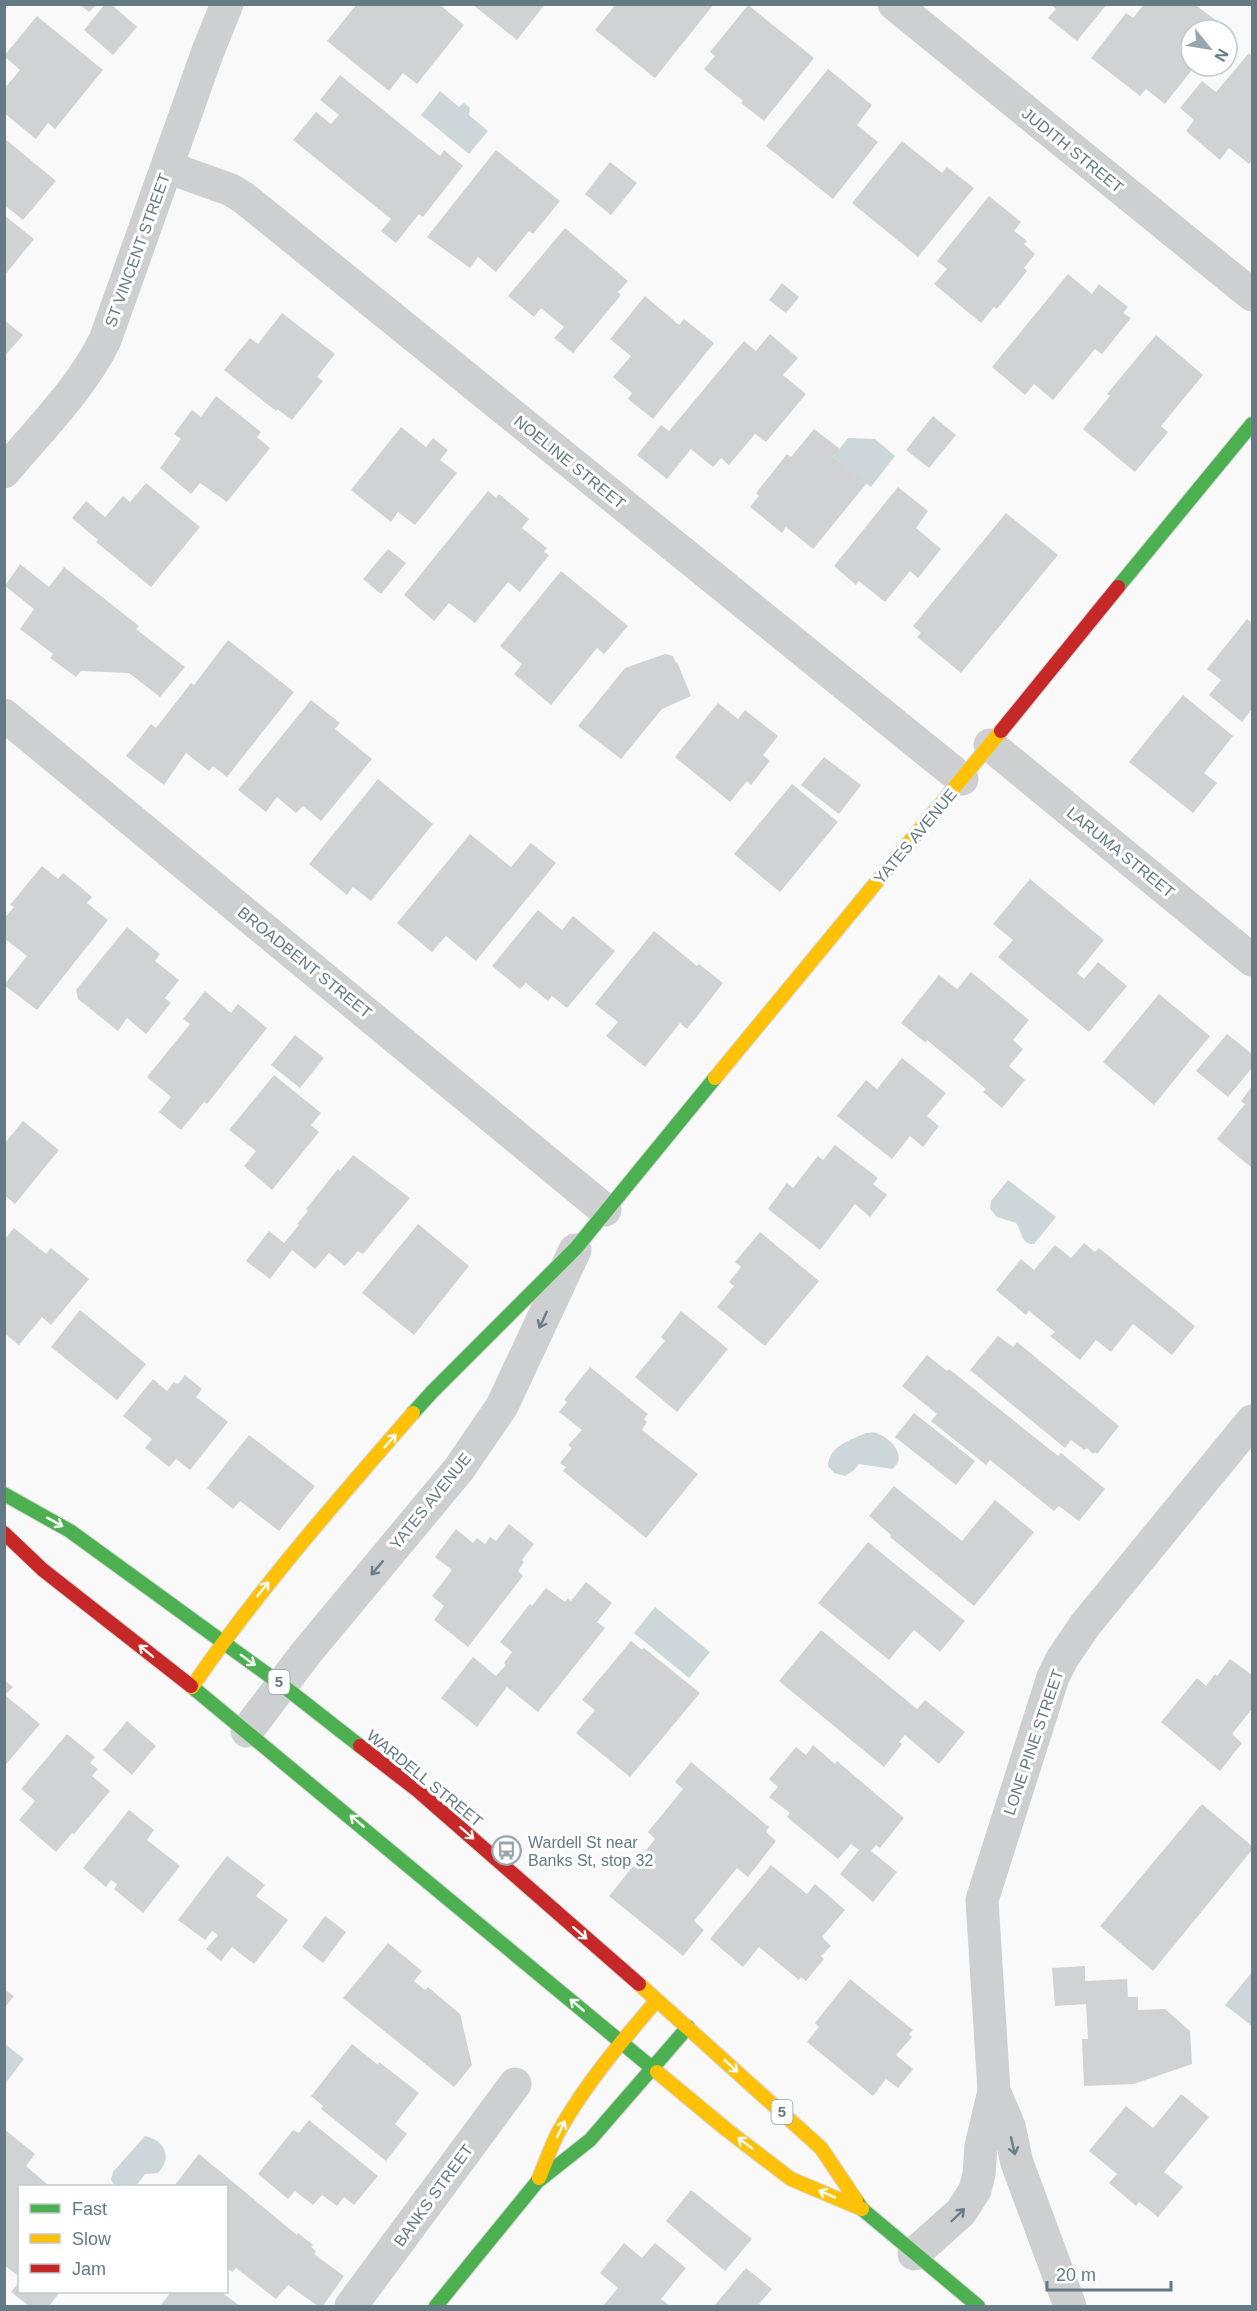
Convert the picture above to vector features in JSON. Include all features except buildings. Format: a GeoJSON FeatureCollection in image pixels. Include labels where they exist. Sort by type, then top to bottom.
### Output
{"type":"FeatureCollection","features":[{"type":"Feature","properties":{"kind":"main road","name":"YATES AVENUE"},"geometry":{"type":"LineString","coordinates":[[192,1687],[223,1641],[306,1537],[432,1392],[576,1248],[1252,424]]}},
{"type":"Feature","properties":{"kind":"main road","name":"WARDELL STREET"},"geometry":{"type":"LineString","coordinates":[[4,1494],[70,1531],[282,1685],[417,1790],[688,2027],[821,2148],[862,2209],[978,2307]]}},
{"type":"Feature","properties":{"kind":"main road","name":"WARDELL STREET"},"geometry":{"type":"LineString","coordinates":[[4,1533],[43,1570],[247,1731],[727,2130],[791,2179],[862,2209]]}},
{"type":"Feature","properties":{"kind":"main road"},"geometry":{"type":"LineString","coordinates":[[537,2182],[562,2125],[622,2042],[657,2000]]}},
{"type":"Feature","properties":{"kind":"main road"},"geometry":{"type":"LineString","coordinates":[[436,2307],[537,2182],[590,2140],[688,2027]]}},
{"type":"Feature","properties":{"kind":"street","name":"ST VINCENT STREET"},"geometry":{"type":"LineString","coordinates":[[4,472],[97,357],[113,319],[166,167],[227,4]]}},
{"type":"Feature","properties":{"kind":"street","name":"JUDITH STREET"},"geometry":{"type":"LineString","coordinates":[[894,4],[1252,295]]}},
{"type":"Feature","properties":{"kind":"street","name":"NOELINE STREET"},"geometry":{"type":"LineString","coordinates":[[166,167],[231,190],[267,215],[962,779]]}},
{"type":"Feature","properties":{"kind":"street","name":"BROADBENT STREET"},"geometry":{"type":"LineString","coordinates":[[4,715],[605,1210]]}},
{"type":"Feature","properties":{"kind":"street","name":"LARUMA STREET"},"geometry":{"type":"LineString","coordinates":[[990,745],[1252,960]]}},
{"type":"Feature","properties":{"kind":"street","name":"YATES AVENUE"},"geometry":{"type":"LineString","coordinates":[[247,1731],[306,1653],[459,1469],[497,1414],[511,1390],[576,1248]]}},
{"type":"Feature","properties":{"kind":"street","name":"LONE PINE STREET"},"geometry":{"type":"LineString","coordinates":[[914,2254],[961,2212],[975,2190],[979,2174],[981,2146],[994,2091],[982,1900],[1050,1686],[1062,1659],[1085,1625],[1252,1421]]}},
{"type":"Feature","properties":{"kind":"street","name":"BANKS STREET"},"geometry":{"type":"LineString","coordinates":[[351,2307],[515,2084]]}},
{"type":"Feature","properties":{"kind":"street","name":"LONE PINE STREET"},"geometry":{"type":"LineString","coordinates":[[994,2091],[1009,2126],[1017,2163],[1071,2307]]}},
{"type":"Feature","properties":{"kind":"shaded area"},"geometry":{"type":"Polygon","coordinates":[[[440,91],[459,107],[464,103],[470,108],[469,115],[488,131],[469,154],[421,115],[440,91]]]}},
{"type":"Feature","properties":{"kind":"shaded area"},"geometry":{"type":"Polygon","coordinates":[[[848,438],[875,439],[895,456],[871,487],[833,457],[848,438]]]}},
{"type":"Feature","properties":{"kind":"shaded area"},"geometry":{"type":"Polygon","coordinates":[[[1008,1180],[1056,1217],[1034,1244],[1024,1240],[1016,1223],[997,1217],[990,1209],[991,1201],[1008,1180]]]}},
{"type":"Feature","properties":{"kind":"shaded area"},"geometry":{"type":"Polygon","coordinates":[[[866,1433],[876,1433],[892,1443],[898,1453],[897,1464],[892,1469],[859,1464],[845,1476],[834,1473],[828,1466],[836,1448],[866,1433]]]}},
{"type":"Feature","properties":{"kind":"shaded area"},"geometry":{"type":"Polygon","coordinates":[[[655,1607],[710,1652],[689,1678],[634,1633],[655,1607]]]}},
{"type":"Feature","properties":{"kind":"shaded area"},"geometry":{"type":"Polygon","coordinates":[[[1252,1972],[1252,2026],[1225,2005],[1252,1972]]]}},
{"type":"Feature","properties":{"kind":"shaded area"},"geometry":{"type":"Polygon","coordinates":[[[5,2044],[24,2059],[4,2084],[5,2044]]]}},
{"type":"Feature","properties":{"kind":"shaded area"},"geometry":{"type":"Polygon","coordinates":[[[145,2136],[158,2141],[165,2150],[163,2167],[158,2173],[145,2174],[137,2185],[114,2185],[111,2180],[113,2172],[145,2136]]]}},
{"type":"Feature","properties":{"kind":"traffic: fast"},"geometry":{"type":"LineString","coordinates":[[1118,587],[1252,424]]}},
{"type":"Feature","properties":{"kind":"traffic: fast"},"geometry":{"type":"LineString","coordinates":[[413,1413],[576,1248],[715,1078]]}},
{"type":"Feature","properties":{"kind":"traffic: fast"},"geometry":{"type":"LineString","coordinates":[[4,1494],[70,1531],[282,1685],[360,1746]]}},
{"type":"Feature","properties":{"kind":"traffic: fast"},"geometry":{"type":"LineString","coordinates":[[191,1686],[657,2072]]}},
{"type":"Feature","properties":{"kind":"traffic: fast"},"geometry":{"type":"LineString","coordinates":[[436,2306],[537,2182],[590,2140],[688,2027]]}},
{"type":"Feature","properties":{"kind":"traffic: fast"},"geometry":{"type":"LineString","coordinates":[[856,2200],[862,2209],[978,2306]]}},
{"type":"Feature","properties":{"kind":"traffic: slow"},"geometry":{"type":"LineString","coordinates":[[715,1078],[1001,731]]}},
{"type":"Feature","properties":{"kind":"traffic: slow"},"geometry":{"type":"LineString","coordinates":[[192,1687],[271,1581],[413,1413]]}},
{"type":"Feature","properties":{"kind":"traffic: slow"},"geometry":{"type":"LineString","coordinates":[[639,1984],[821,2148],[856,2200]]}},
{"type":"Feature","properties":{"kind":"traffic: slow"},"geometry":{"type":"LineString","coordinates":[[539,2178],[559,2131],[581,2096],[657,2000]]}},
{"type":"Feature","properties":{"kind":"traffic: slow"},"geometry":{"type":"LineString","coordinates":[[657,2072],[791,2179],[862,2209]]}},
{"type":"Feature","properties":{"kind":"traffic: jam"},"geometry":{"type":"LineString","coordinates":[[1001,731],[1118,587]]}},
{"type":"Feature","properties":{"kind":"traffic: jam"},"geometry":{"type":"LineString","coordinates":[[4,1533],[43,1570],[191,1686]]}},
{"type":"Feature","properties":{"kind":"traffic: jam"},"geometry":{"type":"LineString","coordinates":[[360,1746],[417,1790],[639,1984]]}},
{"type":"Feature","properties":{"kind":"place","name":"Wardell St near Banks St, stop 32"},"geometry":{"type":"Point","coordinates":[507,1851]}}]}
